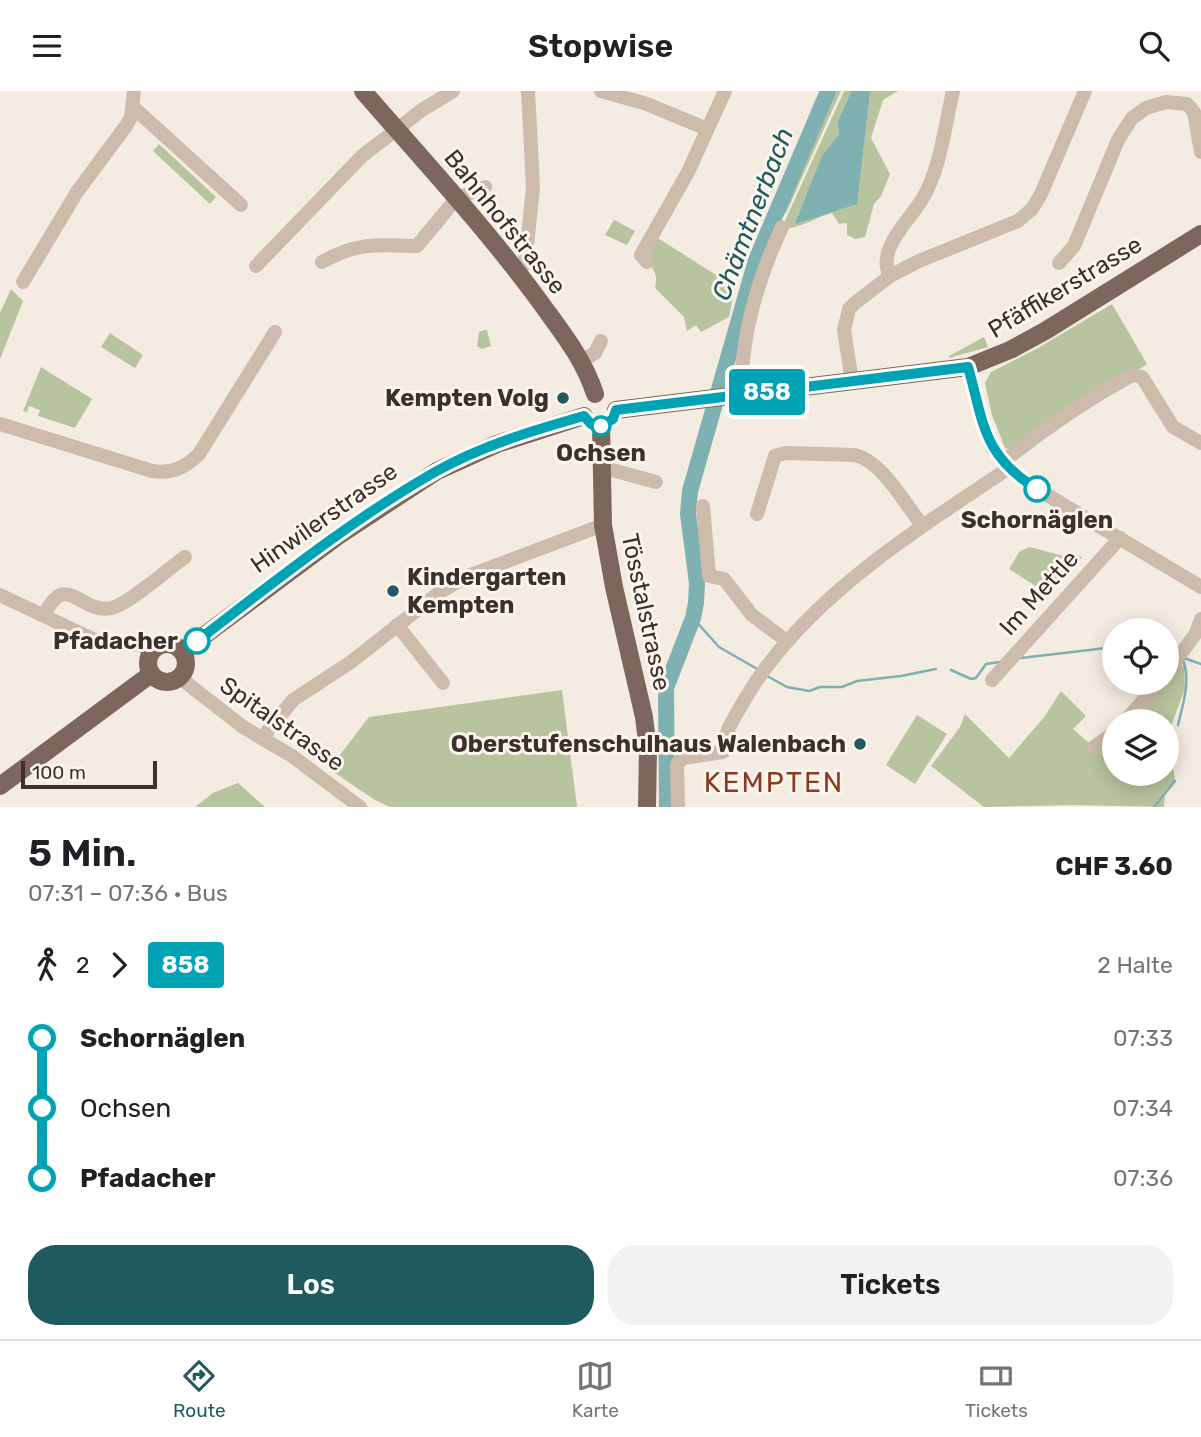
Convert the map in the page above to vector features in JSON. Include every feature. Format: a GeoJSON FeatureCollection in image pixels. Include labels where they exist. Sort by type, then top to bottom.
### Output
{"type":"FeatureCollection","features":[{"type":"Feature","properties":{"kind":"main road","name":"Bahnhofstrasse"},"geometry":{"type":"LineString","coordinates":[[363,91],[518,272],[582,361],[595,394]]}},
{"type":"Feature","properties":{"kind":"main road","name":"Pfäffikerstrasse"},"geometry":{"type":"LineString","coordinates":[[616,410],[968,367],[1010,351],[1201,234]]}},
{"type":"Feature","properties":{"kind":"main road"},"geometry":{"type":"LineString","coordinates":[[595,394],[610,397],[616,410],[613,419],[601,426],[591,424],[584,416],[583,410],[586,400],[595,394]]}},
{"type":"Feature","properties":{"kind":"main road","name":"Hinwilerstrasse"},"geometry":{"type":"LineString","coordinates":[[182,652],[338,536],[437,471],[497,444],[584,416]]}},
{"type":"Feature","properties":{"kind":"main road","name":"Tösstalstrasse"},"geometry":{"type":"LineString","coordinates":[[601,426],[603,525],[614,587],[644,717],[648,749],[647,807]]}},
{"type":"Feature","properties":{"kind":"main road"},"geometry":{"type":"LineString","coordinates":[[165,644],[175,646],[182,652],[186,663],[179,677],[165,682],[151,674],[148,663],[152,651],[165,644]]}},
{"type":"Feature","properties":{"kind":"main road"},"geometry":{"type":"LineString","coordinates":[[0,786],[151,674]]}},
{"type":"Feature","properties":{"kind":"street"},"geometry":{"type":"LineString","coordinates":[[23,282],[77,192],[126,126],[135,91]]}},
{"type":"Feature","properties":{"kind":"street"},"geometry":{"type":"LineString","coordinates":[[256,266],[362,156],[396,129],[453,91]]}},
{"type":"Feature","properties":{"kind":"street"},"geometry":{"type":"LineString","coordinates":[[518,272],[526,255],[530,227],[533,151],[528,91]]}},
{"type":"Feature","properties":{"kind":"street"},"geometry":{"type":"LineString","coordinates":[[601,91],[626,94],[707,129]]}},
{"type":"Feature","properties":{"kind":"street"},"geometry":{"type":"LineString","coordinates":[[647,262],[641,255],[688,173],[725,91]]}},
{"type":"Feature","properties":{"kind":"street"},"geometry":{"type":"LineString","coordinates":[[890,276],[885,267],[886,253],[924,197],[934,173],[953,91]]}},
{"type":"Feature","properties":{"kind":"street"},"geometry":{"type":"LineString","coordinates":[[852,381],[844,330],[849,309],[890,276],[919,261],[1006,227],[1032,209],[1085,91]]}},
{"type":"Feature","properties":{"kind":"street"},"geometry":{"type":"LineString","coordinates":[[1059,263],[1074,246],[1121,132],[1136,114],[1166,102],[1191,106],[1201,152]]}},
{"type":"Feature","properties":{"kind":"street"},"geometry":{"type":"LineString","coordinates":[[133,107],[241,205]]}},
{"type":"Feature","properties":{"kind":"street"},"geometry":{"type":"LineString","coordinates":[[323,262],[341,251],[366,245],[417,246],[456,199],[485,187]]}},
{"type":"Feature","properties":{"kind":"street"},"geometry":{"type":"LineString","coordinates":[[735,396],[758,284],[782,227]]}},
{"type":"Feature","properties":{"kind":"street"},"geometry":{"type":"LineString","coordinates":[[0,424],[152,471],[175,470],[188,464],[199,454],[275,332]]}},
{"type":"Feature","properties":{"kind":"street"},"geometry":{"type":"LineString","coordinates":[[582,361],[595,353],[601,341]]}},
{"type":"Feature","properties":{"kind":"street"},"geometry":{"type":"LineString","coordinates":[[968,367],[987,436],[1006,465],[1021,478],[1201,587]]}},
{"type":"Feature","properties":{"kind":"street"},"geometry":{"type":"LineString","coordinates":[[678,807],[677,764],[683,758],[723,752],[726,729],[764,667],[787,641],[853,580],[1006,465],[1054,423],[1096,394],[1132,375],[1142,377],[1173,427],[1201,443]]}},
{"type":"Feature","properties":{"kind":"street"},"geometry":{"type":"LineString","coordinates":[[757,514],[775,456],[786,453],[855,455],[876,466],[922,526]]}},
{"type":"Feature","properties":{"kind":"street"},"geometry":{"type":"LineString","coordinates":[[601,467],[656,482]]}},
{"type":"Feature","properties":{"kind":"street"},"geometry":{"type":"LineString","coordinates":[[703,506],[709,576],[724,579],[752,615],[787,641]]}},
{"type":"Feature","properties":{"kind":"street"},"geometry":{"type":"LineString","coordinates":[[262,738],[293,700],[351,661],[440,592],[468,576],[603,525]]}},
{"type":"Feature","properties":{"kind":"street","name":"Im Mettle"},"geometry":{"type":"LineString","coordinates":[[992,680],[1120,538]]}},
{"type":"Feature","properties":{"kind":"street"},"geometry":{"type":"LineString","coordinates":[[44,616],[52,599],[60,594],[104,608],[118,605],[184,557]]}},
{"type":"Feature","properties":{"kind":"street"},"geometry":{"type":"LineString","coordinates":[[0,595],[99,642],[139,645],[152,651]]}},
{"type":"Feature","properties":{"kind":"street"},"geometry":{"type":"LineString","coordinates":[[1179,657],[1196,633],[1201,619]]}},
{"type":"Feature","properties":{"kind":"street"},"geometry":{"type":"LineString","coordinates":[[397,625],[443,683]]}},
{"type":"Feature","properties":{"kind":"street","name":"Spitalstrasse"},"geometry":{"type":"LineString","coordinates":[[179,677],[243,727],[292,756],[360,807]]}},
{"type":"Feature","properties":{"kind":"street"},"geometry":{"type":"LineString","coordinates":[[1136,709],[1149,695]]}},
{"type":"Feature","properties":{"kind":"street"},"geometry":{"type":"LineString","coordinates":[[1094,747],[1102,741]]}},
{"type":"Feature","properties":{"kind":"green space"},"geometry":{"type":"Polygon","coordinates":[[[828,91],[841,91],[786,213],[774,219],[783,193],[828,91]]]}},
{"type":"Feature","properties":{"kind":"green space"},"geometry":{"type":"Polygon","coordinates":[[[844,91],[898,91],[883,100],[871,138],[890,174],[881,196],[874,204],[865,237],[855,239],[847,235],[847,223],[839,224],[832,213],[785,229],[784,223],[844,91]]]}},
{"type":"Feature","properties":{"kind":"green space"},"geometry":{"type":"Polygon","coordinates":[[[159,144],[216,197],[210,204],[153,151],[159,144]]]}},
{"type":"Feature","properties":{"kind":"green space"},"geometry":{"type":"Polygon","coordinates":[[[614,220],[635,231],[627,245],[605,235],[614,220]]]}},
{"type":"Feature","properties":{"kind":"green space"},"geometry":{"type":"Polygon","coordinates":[[[653,235],[735,287],[729,317],[701,332],[696,325],[687,331],[684,317],[655,288],[655,273],[647,262],[653,235]]]}},
{"type":"Feature","properties":{"kind":"green space"},"geometry":{"type":"Polygon","coordinates":[[[11,289],[23,301],[0,359],[0,313],[11,289]]]}},
{"type":"Feature","properties":{"kind":"green space"},"geometry":{"type":"Polygon","coordinates":[[[1112,304],[1147,364],[1017,451],[1005,448],[992,415],[985,383],[991,372],[1038,348],[1112,304]]]}},
{"type":"Feature","properties":{"kind":"green space"},"geometry":{"type":"Polygon","coordinates":[[[487,330],[491,346],[482,349],[477,346],[479,332],[487,330]]]}},
{"type":"Feature","properties":{"kind":"green space"},"geometry":{"type":"Polygon","coordinates":[[[110,333],[143,355],[135,368],[101,347],[110,333]]]}},
{"type":"Feature","properties":{"kind":"green space"},"geometry":{"type":"Polygon","coordinates":[[[984,337],[988,347],[949,358],[949,356],[984,337]]]}},
{"type":"Feature","properties":{"kind":"green space"},"geometry":{"type":"Polygon","coordinates":[[[41,367],[92,399],[75,428],[38,416],[40,410],[29,406],[27,412],[23,411],[41,367]]]}},
{"type":"Feature","properties":{"kind":"green space"},"geometry":{"type":"Polygon","coordinates":[[[1030,547],[1067,557],[1070,554],[1082,557],[1048,594],[1009,569],[1020,551],[1030,547]]]}},
{"type":"Feature","properties":{"kind":"green space"},"geometry":{"type":"Polygon","coordinates":[[[1179,663],[1184,667],[1185,689],[1177,709],[1136,709],[1148,695],[1179,695],[1179,663]]]}},
{"type":"Feature","properties":{"kind":"green space"},"geometry":{"type":"Polygon","coordinates":[[[562,690],[577,807],[390,807],[329,769],[369,717],[562,690]]]}},
{"type":"Feature","properties":{"kind":"green space"},"geometry":{"type":"Polygon","coordinates":[[[1061,691],[1086,716],[1073,729],[1094,747],[1102,741],[1102,786],[1171,786],[1165,793],[1164,807],[984,807],[931,766],[960,727],[965,714],[1009,758],[1045,716],[1061,691]]]}},
{"type":"Feature","properties":{"kind":"green space"},"geometry":{"type":"Polygon","coordinates":[[[917,715],[947,734],[915,784],[886,765],[917,715]]]}},
{"type":"Feature","properties":{"kind":"green space"},"geometry":{"type":"Polygon","coordinates":[[[238,783],[265,807],[195,807],[213,793],[238,783]]]}},
{"type":"Feature","properties":{"kind":"water"},"geometry":{"type":"Polygon","coordinates":[[[852,91],[870,91],[857,204],[795,224],[822,156],[839,135],[838,121],[852,91]]]}},
{"type":"Feature","properties":{"kind":"waterway","name":"Chämtnerbach"},"geometry":{"type":"LineString","coordinates":[[667,807],[666,688],[693,618],[696,603],[697,583],[688,514],[690,491],[756,260],[828,91]]}},
{"type":"Feature","properties":{"kind":"waterway"},"geometry":{"type":"LineString","coordinates":[[693,618],[719,647],[759,670]]}},
{"type":"Feature","properties":{"kind":"waterway"},"geometry":{"type":"LineString","coordinates":[[1021,658],[1102,649]]}},
{"type":"Feature","properties":{"kind":"waterway"},"geometry":{"type":"LineString","coordinates":[[1184,658],[1201,664]]}},
{"type":"Feature","properties":{"kind":"waterway"},"geometry":{"type":"LineString","coordinates":[[1179,721],[1186,684],[1183,660]]}},
{"type":"Feature","properties":{"kind":"waterway"},"geometry":{"type":"LineString","coordinates":[[951,670],[971,679],[976,678],[986,664],[1000,662]]}},
{"type":"Feature","properties":{"kind":"waterway"},"geometry":{"type":"LineString","coordinates":[[767,676],[787,687],[809,691],[936,669]]}},
{"type":"Feature","properties":{"kind":"waterway"},"geometry":{"type":"LineString","coordinates":[[1154,807],[1171,786]]}},
{"type":"Feature","properties":{"kind":"bus line","name":"858"},"geometry":{"type":"LineString","coordinates":[[197,641],[338,536],[437,471],[497,444],[571,419],[584,416],[591,424],[606,425],[613,419],[616,410],[968,367],[992,448],[1009,468],[1037,489]]}},
{"type":"Feature","properties":{"kind":"place","name":"Kempten Volg"},"geometry":{"type":"Point","coordinates":[563,398]}},
{"type":"Feature","properties":{"kind":"place","name":"Ochsen"},"geometry":{"type":"Point","coordinates":[601,426]}},
{"type":"Feature","properties":{"kind":"place","name":"Schornäglen"},"geometry":{"type":"Point","coordinates":[1037,489]}},
{"type":"Feature","properties":{"kind":"place","name":"Kindergarten Kempten"},"geometry":{"type":"Point","coordinates":[393,591]}},
{"type":"Feature","properties":{"kind":"place","name":"Pfadacher"},"geometry":{"type":"Point","coordinates":[197,641]}},
{"type":"Feature","properties":{"kind":"place","name":"Oberstufenschulhaus Walenbach"},"geometry":{"type":"Point","coordinates":[860,744]}},
{"type":"Feature","properties":{"kind":"district","name":"KEMPTEN"},"geometry":{"type":"Point","coordinates":[774,782]}}]}
